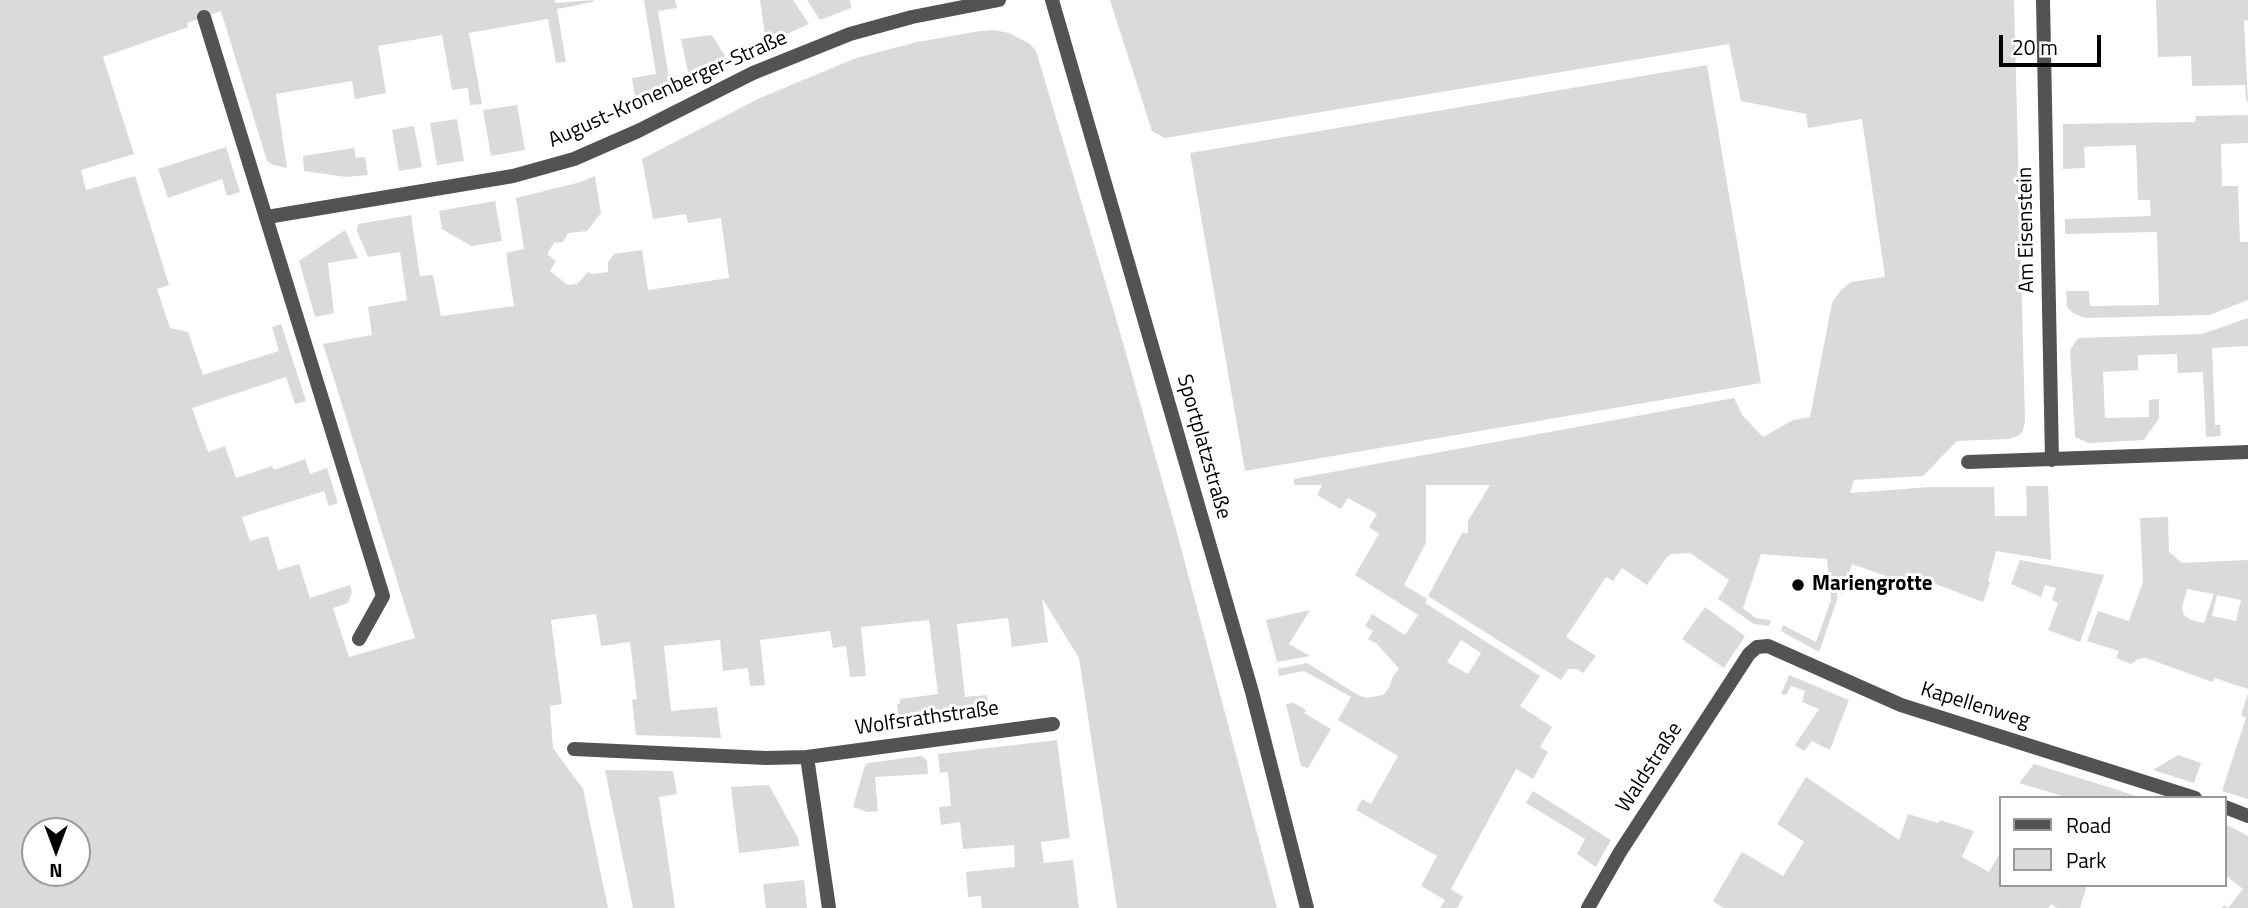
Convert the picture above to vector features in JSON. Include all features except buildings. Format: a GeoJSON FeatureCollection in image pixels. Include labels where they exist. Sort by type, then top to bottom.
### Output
{"type":"FeatureCollection","features":[{"type":"Feature","properties":{"kind":"street","name":"August-Kronenberger-Straße"},"geometry":{"type":"LineString","coordinates":[[267,218],[513,176],[574,159],[638,131],[753,74],[850,34],[912,17],[999,0]]}},
{"type":"Feature","properties":{"kind":"street","name":"Sportplatzstraße"},"geometry":{"type":"LineString","coordinates":[[1052,0],[1252,692],[1307,908]]}},
{"type":"Feature","properties":{"kind":"street","name":"Am Eisenstein"},"geometry":{"type":"LineString","coordinates":[[2043,0],[2052,460]]}},
{"type":"Feature","properties":{"kind":"street"},"geometry":{"type":"LineString","coordinates":[[204,17],[383,596],[359,639]]}},
{"type":"Feature","properties":{"kind":"street"},"geometry":{"type":"LineString","coordinates":[[1968,462],[2248,452]]}},
{"type":"Feature","properties":{"kind":"street","name":"Kapellenweg"},"geometry":{"type":"LineString","coordinates":[[1749,654],[1758,647],[1768,646],[1901,705],[2189,796]]}},
{"type":"Feature","properties":{"kind":"street","name":"Waldstraße"},"geometry":{"type":"LineString","coordinates":[[1588,908],[1620,852],[1749,654]]}},
{"type":"Feature","properties":{"kind":"street","name":"Wolfsrathstraße"},"geometry":{"type":"LineString","coordinates":[[574,749],[766,758],[807,757],[1053,724]]}},
{"type":"Feature","properties":{"kind":"street"},"geometry":{"type":"LineString","coordinates":[[807,757],[829,908]]}},
{"type":"Feature","properties":{"kind":"street"},"geometry":{"type":"LineString","coordinates":[[2227,808],[2248,816]]}},
{"type":"Feature","properties":{"kind":"green space"},"geometry":{"type":"Polygon","coordinates":[[[0,0],[555,0],[556,3],[593,0],[557,9],[566,62],[556,63],[548,19],[469,33],[482,104],[470,105],[468,88],[452,90],[442,35],[378,46],[386,93],[355,99],[352,81],[276,94],[287,168],[267,161],[221,11],[187,23],[188,27],[103,57],[134,154],[81,170],[86,190],[135,176],[169,285],[157,289],[170,328],[188,332],[203,375],[279,351],[272,327],[281,324],[306,401],[295,404],[286,377],[192,408],[208,452],[225,446],[236,478],[272,466],[274,470],[305,459],[310,474],[327,468],[338,503],[329,506],[324,491],[242,517],[250,541],[268,536],[278,570],[299,564],[310,598],[350,585],[352,592],[348,603],[333,608],[349,657],[415,638],[323,344],[372,335],[368,307],[407,300],[400,252],[368,257],[357,231],[358,224],[411,215],[420,276],[433,275],[441,316],[514,306],[506,253],[524,249],[516,198],[595,176],[601,213],[587,231],[568,233],[563,242],[554,243],[547,254],[556,261],[550,271],[568,285],[577,284],[588,272],[608,272],[608,262],[614,254],[642,250],[648,290],[729,278],[721,218],[688,223],[686,214],[653,219],[642,159],[760,98],[856,58],[917,42],[994,30],[1009,33],[1030,44],[1036,51],[1176,529],[1277,908],[1117,908],[1079,658],[1042,598],[1048,642],[1012,647],[1008,618],[957,624],[965,697],[987,695],[989,715],[900,727],[897,704],[900,704],[900,699],[938,694],[929,620],[861,627],[866,676],[850,677],[846,646],[833,648],[830,631],[760,640],[765,685],[750,686],[748,668],[723,671],[720,640],[664,646],[671,711],[717,707],[721,738],[636,735],[632,700],[637,699],[630,642],[601,646],[596,614],[551,620],[562,704],[550,706],[553,748],[583,789],[608,908],[0,908],[0,0]]]}},
{"type":"Feature","properties":{"kind":"green space"},"geometry":{"type":"Polygon","coordinates":[[[644,0],[675,0],[677,8],[658,11],[671,91],[637,109],[632,78],[656,74],[644,0]]]}},
{"type":"Feature","properties":{"kind":"green space"},"geometry":{"type":"Polygon","coordinates":[[[760,0],[793,0],[809,24],[766,43],[760,0]]]}},
{"type":"Feature","properties":{"kind":"green space"},"geometry":{"type":"Polygon","coordinates":[[[807,0],[850,0],[851,8],[820,20],[807,0]]]}},
{"type":"Feature","properties":{"kind":"green space"},"geometry":{"type":"Polygon","coordinates":[[[1110,0],[2014,0],[2025,421],[2023,431],[2009,439],[1957,441],[1923,476],[1854,480],[1850,493],[1930,487],[1994,487],[1995,516],[2027,516],[2026,486],[2048,486],[2051,560],[1996,551],[1983,602],[1920,578],[1917,587],[1852,564],[1842,594],[1837,592],[1837,600],[1819,652],[1781,631],[1783,625],[1816,642],[1831,600],[1827,559],[1761,554],[1743,608],[1756,618],[1771,620],[1769,626],[1754,624],[1718,599],[1729,580],[1690,553],[1672,554],[1647,585],[1622,568],[1613,581],[1606,577],[1566,637],[1596,656],[1583,673],[1577,669],[1568,669],[1561,680],[1428,596],[1462,533],[1468,533],[1468,521],[1490,485],[1426,485],[1426,543],[1404,585],[1427,599],[1425,603],[1540,676],[1520,706],[1552,727],[1540,747],[1548,752],[1533,779],[1516,769],[1451,889],[1463,897],[1457,908],[1440,908],[1445,900],[1421,886],[1437,856],[1356,810],[1362,799],[1371,804],[1398,756],[1338,720],[1351,697],[1304,671],[1279,676],[1278,669],[1307,663],[1358,695],[1366,698],[1383,695],[1399,669],[1377,644],[1368,639],[1373,631],[1365,626],[1372,614],[1405,635],[1418,615],[1355,575],[1379,534],[1369,527],[1377,514],[1348,498],[1341,509],[1317,495],[1322,485],[1294,485],[1294,479],[1734,398],[1743,416],[1763,437],[1793,420],[1810,417],[1832,303],[1851,282],[1885,277],[1862,119],[1808,128],[1806,114],[1741,101],[1729,44],[1165,138],[1152,131],[1110,0]],[[1461,640],[1447,662],[1468,674],[1481,653],[1461,640]]]}},
{"type":"Feature","properties":{"kind":"green space"},"geometry":{"type":"Polygon","coordinates":[[[2156,0],[2248,0],[2248,20],[2244,21],[2248,101],[2245,85],[2192,86],[2191,56],[2158,57],[2156,0]]]}},
{"type":"Feature","properties":{"kind":"green space"},"geometry":{"type":"Polygon","coordinates":[[[712,35],[728,61],[695,78],[688,72],[681,39],[712,35]]]}},
{"type":"Feature","properties":{"kind":"green space"},"geometry":{"type":"Polygon","coordinates":[[[1707,65],[1761,383],[1245,471],[1190,153],[1707,65]]]}},
{"type":"Feature","properties":{"kind":"green space"},"geometry":{"type":"Polygon","coordinates":[[[517,105],[525,150],[491,156],[483,110],[517,105]]]}},
{"type":"Feature","properties":{"kind":"green space"},"geometry":{"type":"Polygon","coordinates":[[[2248,115],[2248,143],[2221,144],[2222,186],[2238,186],[2240,242],[2248,242],[2248,300],[2209,315],[2085,318],[2073,313],[2067,307],[2066,291],[2089,291],[2090,306],[2159,305],[2157,232],[2065,234],[2065,219],[2151,216],[2150,200],[2138,200],[2136,145],[2084,147],[2085,168],[2063,169],[2063,124],[2195,122],[2196,116],[2248,115]]]}},
{"type":"Feature","properties":{"kind":"green space"},"geometry":{"type":"Polygon","coordinates":[[[457,119],[464,161],[437,165],[430,123],[457,119]]]}},
{"type":"Feature","properties":{"kind":"green space"},"geometry":{"type":"Polygon","coordinates":[[[414,126],[422,167],[399,171],[392,130],[414,126]]]}},
{"type":"Feature","properties":{"kind":"green space"},"geometry":{"type":"Polygon","coordinates":[[[226,147],[240,192],[227,196],[222,179],[168,198],[158,169],[226,147]]]}},
{"type":"Feature","properties":{"kind":"green space"},"geometry":{"type":"Polygon","coordinates":[[[354,148],[356,158],[365,157],[368,175],[346,177],[304,171],[303,156],[354,148]]]}},
{"type":"Feature","properties":{"kind":"green space"},"geometry":{"type":"Polygon","coordinates":[[[495,201],[502,241],[471,246],[442,229],[439,211],[495,201]]]}},
{"type":"Feature","properties":{"kind":"green space"},"geometry":{"type":"Polygon","coordinates":[[[345,230],[358,258],[328,263],[334,313],[315,317],[299,261],[345,230]]]}},
{"type":"Feature","properties":{"kind":"green space"},"geometry":{"type":"Polygon","coordinates":[[[2248,318],[2248,346],[2212,348],[2215,425],[2220,425],[2221,436],[2206,437],[2203,372],[2178,373],[2177,354],[2138,355],[2138,370],[2103,372],[2105,418],[2149,417],[2149,400],[2159,399],[2159,418],[2144,440],[2089,443],[2075,437],[2070,350],[2078,338],[2202,334],[2248,318]]]}},
{"type":"Feature","properties":{"kind":"green space"},"geometry":{"type":"Polygon","coordinates":[[[2168,517],[2169,552],[2182,563],[2248,560],[2248,689],[2215,678],[2212,682],[2146,658],[2131,664],[2116,658],[2119,651],[2087,641],[2098,611],[2129,621],[2143,582],[2140,518],[2168,517]],[[2187,589],[2182,607],[2184,615],[2204,623],[2214,594],[2187,589]],[[2217,595],[2212,616],[2236,621],[2241,600],[2217,595]]]}},
{"type":"Feature","properties":{"kind":"green space"},"geometry":{"type":"Polygon","coordinates":[[[2020,560],[2104,575],[2080,642],[2048,630],[2058,603],[2052,600],[2056,588],[2045,585],[2041,597],[2011,584],[2020,560]]]}},
{"type":"Feature","properties":{"kind":"green space"},"geometry":{"type":"Polygon","coordinates":[[[1705,607],[1745,636],[1724,668],[1682,639],[1705,607]]]}},
{"type":"Feature","properties":{"kind":"green space"},"geometry":{"type":"Polygon","coordinates":[[[1310,610],[1289,644],[1310,656],[1277,662],[1266,620],[1310,610]]]}},
{"type":"Feature","properties":{"kind":"green space"},"geometry":{"type":"Polygon","coordinates":[[[1789,675],[1849,700],[1830,750],[1812,741],[1804,751],[1795,745],[1819,709],[1802,702],[1805,691],[1791,686],[1786,695],[1781,694],[1789,675]]]}},
{"type":"Feature","properties":{"kind":"green space"},"geometry":{"type":"Polygon","coordinates":[[[2248,693],[2248,799],[2222,791],[2246,718],[2241,715],[2248,693]]]}},
{"type":"Feature","properties":{"kind":"green space"},"geometry":{"type":"Polygon","coordinates":[[[1294,703],[1306,710],[1304,713],[1331,729],[1308,768],[1301,766],[1286,704],[1294,703]]]}},
{"type":"Feature","properties":{"kind":"green space"},"geometry":{"type":"Polygon","coordinates":[[[1057,740],[1070,838],[1041,842],[1044,863],[1073,860],[1079,908],[982,908],[981,896],[968,897],[966,872],[1015,867],[1014,845],[963,849],[960,822],[941,825],[939,807],[951,806],[948,772],[940,773],[938,754],[1057,740]]]}},
{"type":"Feature","properties":{"kind":"green space"},"geometry":{"type":"Polygon","coordinates":[[[2178,755],[2201,763],[2194,783],[2153,770],[2178,755]]]}},
{"type":"Feature","properties":{"kind":"green space"},"geometry":{"type":"Polygon","coordinates":[[[921,756],[927,760],[928,774],[875,777],[878,811],[868,812],[853,807],[865,765],[921,756]]]}},
{"type":"Feature","properties":{"kind":"green space"},"geometry":{"type":"Polygon","coordinates":[[[2034,764],[2136,796],[2062,796],[2019,783],[2034,764]]]}},
{"type":"Feature","properties":{"kind":"green space"},"geometry":{"type":"Polygon","coordinates":[[[605,770],[673,771],[677,794],[659,797],[675,908],[633,908],[605,770]]]}},
{"type":"Feature","properties":{"kind":"green space"},"geometry":{"type":"Polygon","coordinates":[[[1806,777],[1899,840],[1908,814],[1938,823],[1940,820],[1974,831],[1962,857],[1989,872],[2000,853],[2000,887],[2086,887],[2080,908],[2057,908],[2051,904],[2048,908],[1724,908],[1713,901],[1742,852],[1783,876],[1804,842],[1777,824],[1806,777]]]}},
{"type":"Feature","properties":{"kind":"green space"},"geometry":{"type":"Polygon","coordinates":[[[769,785],[798,838],[799,846],[739,853],[731,787],[769,785]]]}},
{"type":"Feature","properties":{"kind":"green space"},"geometry":{"type":"Polygon","coordinates":[[[1533,791],[1611,840],[1596,867],[1577,854],[1585,839],[1526,803],[1533,791]]]}},
{"type":"Feature","properties":{"kind":"green space"},"geometry":{"type":"Polygon","coordinates":[[[2227,825],[2248,836],[2248,908],[2228,908],[2243,889],[2227,877],[2227,825]]]}},
{"type":"Feature","properties":{"kind":"green space"},"geometry":{"type":"Polygon","coordinates":[[[804,880],[807,908],[766,908],[763,884],[804,880]]]}},
{"type":"Feature","properties":{"kind":"place","name":"Mariengrotte"},"geometry":{"type":"Point","coordinates":[1798,585]}}]}
